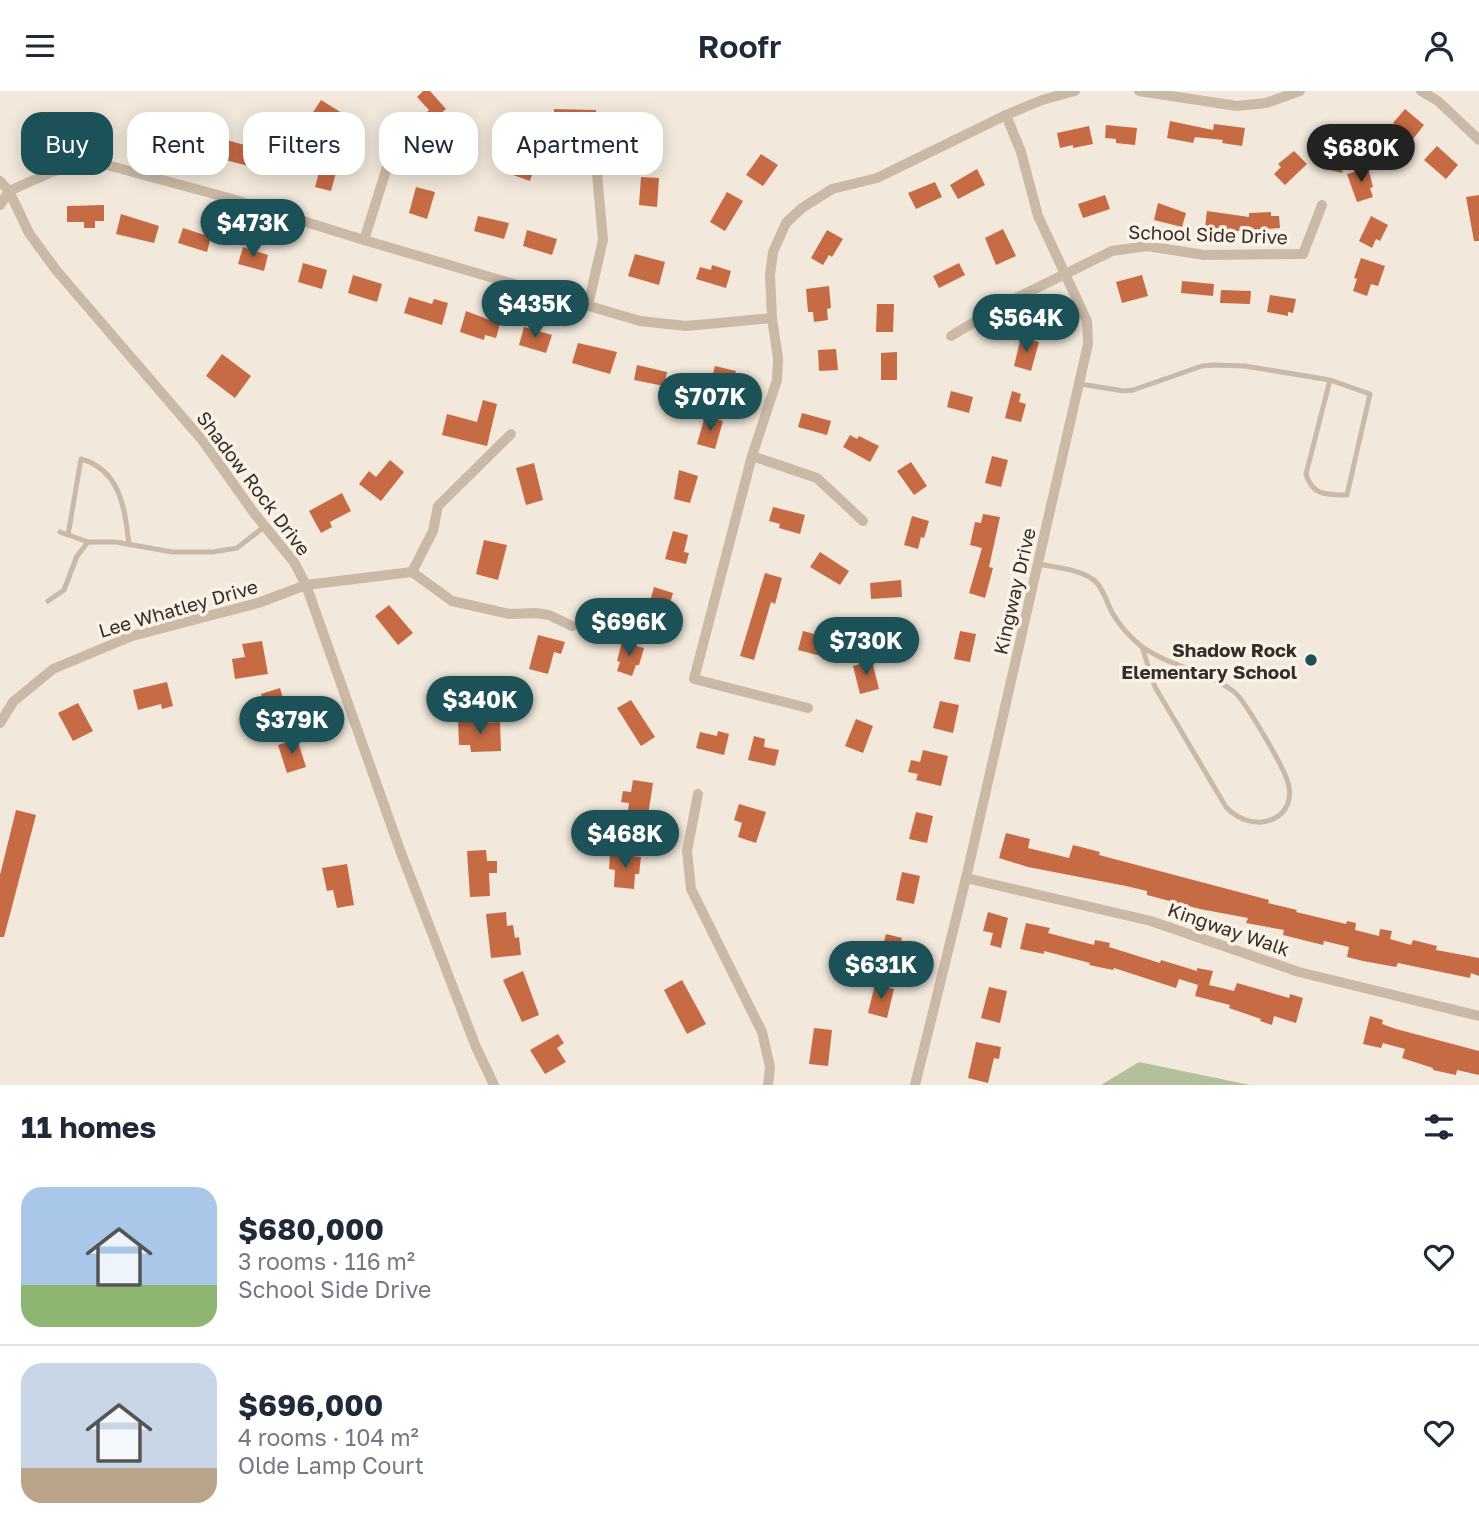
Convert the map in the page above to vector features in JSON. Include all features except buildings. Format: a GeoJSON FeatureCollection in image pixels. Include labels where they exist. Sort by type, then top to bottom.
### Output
{"type":"FeatureCollection","features":[{"type":"Feature","properties":{"kind":"street"},"geometry":{"type":"LineString","coordinates":[[808,708],[694,680],[752,456],[777,380],[778,358],[772,318],[770,275],[773,252],[786,223],[802,208],[832,189],[877,178],[1006,115],[1042,100],[1075,91]]}},
{"type":"Feature","properties":{"kind":"street"},"geometry":{"type":"LineString","coordinates":[[1139,91],[1237,106],[1266,103],[1300,91]]}},
{"type":"Feature","properties":{"kind":"street"},"geometry":{"type":"LineString","coordinates":[[1421,91],[1438,101],[1479,140]]}},
{"type":"Feature","properties":{"kind":"street","name":"Kingway Drive"},"geometry":{"type":"LineString","coordinates":[[915,1085],[1039,564],[1080,384],[1088,330],[1083,311],[1035,209],[1021,152],[1006,115]]}},
{"type":"Feature","properties":{"kind":"street"},"geometry":{"type":"LineString","coordinates":[[0,205],[9,191],[68,166],[87,163],[107,165],[229,198],[640,321],[687,326],[772,318]]}},
{"type":"Feature","properties":{"kind":"street"},"geometry":{"type":"LineString","coordinates":[[363,240],[384,175]]}},
{"type":"Feature","properties":{"kind":"street"},"geometry":{"type":"LineString","coordinates":[[587,305],[603,240],[597,175]]}},
{"type":"Feature","properties":{"kind":"street","name":"Shadow Rock Drive"},"geometry":{"type":"LineString","coordinates":[[0,181],[9,191],[29,233],[56,270],[203,441],[294,562],[306,585],[400,850],[476,1047],[494,1085]]}},
{"type":"Feature","properties":{"kind":"street","name":"School Side Drive"},"geometry":{"type":"LineString","coordinates":[[1065,272],[1112,250],[1136,247],[1160,247],[1204,255],[1303,254],[1322,205]]}},
{"type":"Feature","properties":{"kind":"street"},"geometry":{"type":"LineString","coordinates":[[951,336],[1065,272]]}},
{"type":"Feature","properties":{"kind":"street"},"geometry":{"type":"LineString","coordinates":[[511,434],[438,506],[433,531],[412,572],[452,601],[510,614],[550,615],[572,626]]}},
{"type":"Feature","properties":{"kind":"street"},"geometry":{"type":"LineString","coordinates":[[752,456],[817,478],[863,521]]}},
{"type":"Feature","properties":{"kind":"street","name":"Lee Whatley Drive"},"geometry":{"type":"LineString","coordinates":[[0,723],[13,702],[53,669],[132,636],[258,603],[306,585],[412,572]]}},
{"type":"Feature","properties":{"kind":"street"},"geometry":{"type":"LineString","coordinates":[[698,794],[687,852],[691,888],[762,1032],[770,1067],[768,1085]]}},
{"type":"Feature","properties":{"kind":"street","name":"Kingway Walk"},"geometry":{"type":"LineString","coordinates":[[966,878],[1150,921],[1299,972],[1479,1016]]}},
{"type":"Feature","properties":{"kind":"lane"},"geometry":{"type":"LineString","coordinates":[[1080,384],[1124,391],[1202,366],[1245,366],[1331,380],[1370,394],[1347,495],[1324,495],[1314,490],[1308,482],[1307,474],[1331,380]]}},
{"type":"Feature","properties":{"kind":"lane"},"geometry":{"type":"LineString","coordinates":[[68,535],[81,459],[96,463],[114,484],[125,507],[129,545]]}},
{"type":"Feature","properties":{"kind":"lane"},"geometry":{"type":"LineString","coordinates":[[60,532],[88,542],[172,552],[214,552],[237,548],[265,526]]}},
{"type":"Feature","properties":{"kind":"lane"},"geometry":{"type":"LineString","coordinates":[[48,601],[64,590],[77,557],[88,542]]}},
{"type":"Feature","properties":{"kind":"lane"},"geometry":{"type":"LineString","coordinates":[[1039,564],[1079,573],[1094,580],[1119,623],[1142,647],[1159,658],[1230,689],[1242,699],[1286,776],[1289,795],[1283,813],[1272,820],[1254,823],[1239,819],[1226,807],[1155,687],[1142,647]]}},
{"type":"Feature","properties":{"kind":"green space"},"geometry":{"type":"Polygon","coordinates":[[[1139,1062],[1250,1085],[1101,1085],[1139,1062]]]}},
{"type":"Feature","properties":{"kind":"place","name":"Shadow Rock Elementary School"},"geometry":{"type":"Point","coordinates":[1311,660]}}]}
